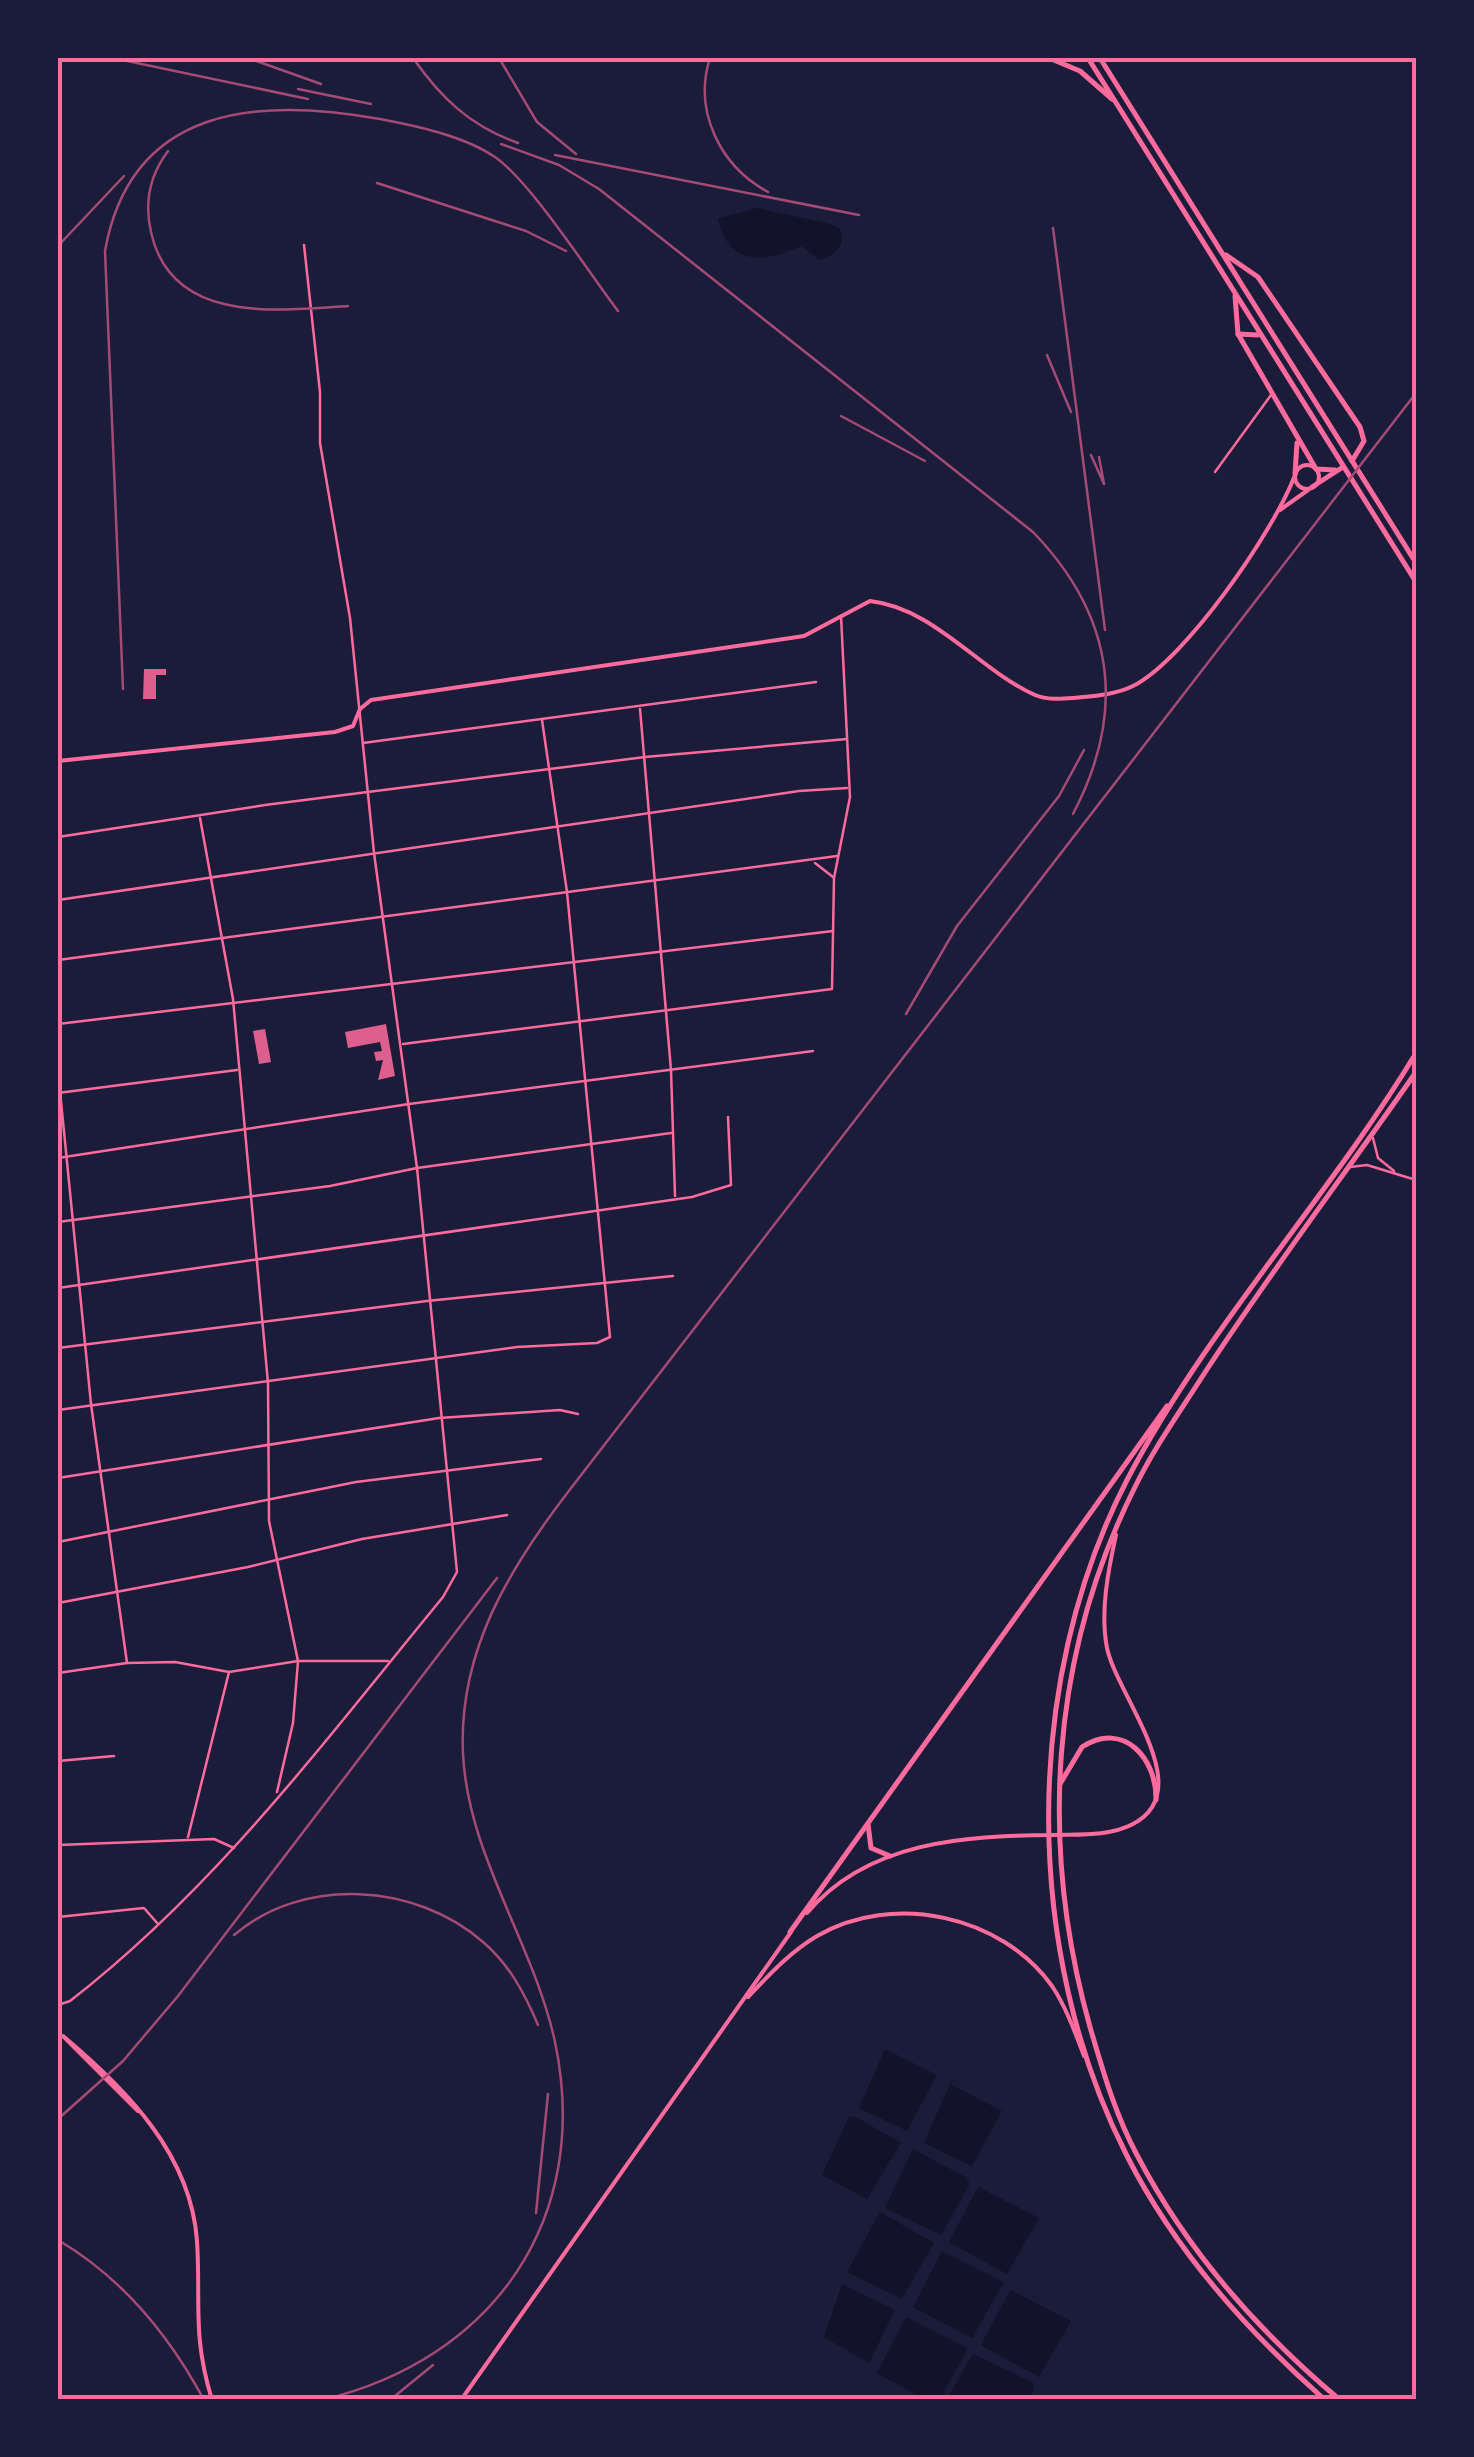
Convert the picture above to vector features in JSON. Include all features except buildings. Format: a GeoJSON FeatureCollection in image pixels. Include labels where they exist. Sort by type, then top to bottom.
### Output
{"type":"FeatureCollection","features":[{"type":"Feature","properties":{"kind":"highway"},"geometry":{"type":"LineString","coordinates":[[1049,58],[1080,71],[1118,104]]}},
{"type":"Feature","properties":{"kind":"highway"},"geometry":{"type":"LineString","coordinates":[[1088,58],[1416,582]]}},
{"type":"Feature","properties":{"kind":"highway"},"geometry":{"type":"LineString","coordinates":[[1100,58],[1416,563]]}},
{"type":"Feature","properties":{"kind":"highway"},"geometry":{"type":"LineString","coordinates":[[1223,253],[1258,277],[1363,434],[1358,455],[1312,487]]}},
{"type":"Feature","properties":{"kind":"highway"},"geometry":{"type":"LineString","coordinates":[[1242,284],[1250,274],[1258,277]]}},
{"type":"Feature","properties":{"kind":"highway"},"geometry":{"type":"LineString","coordinates":[[1233,288],[1238,334],[1294,435],[1316,469],[1341,468]]}},
{"type":"Feature","properties":{"kind":"highway"},"geometry":{"type":"LineString","coordinates":[[1238,334],[1253,332],[1262,337]]}},
{"type":"Feature","properties":{"kind":"highway"},"geometry":{"type":"LineString","coordinates":[[1294,435],[1298,455],[1295,474]]}},
{"type":"Feature","properties":{"kind":"highway"},"geometry":{"type":"LineString","coordinates":[[790,1932],[1416,1054]]}},
{"type":"Feature","properties":{"kind":"highway"},"geometry":{"type":"LineString","coordinates":[[1340,2400],[1265,2329],[1199,2252],[1153,2183],[1119,2117],[1074,1960],[1062,1879],[1057,1797],[1076,1650],[1118,1526],[1153,1452],[1416,1072]]}},
{"type":"Feature","properties":{"kind":"highway"},"geometry":{"type":"LineString","coordinates":[[1201,1359],[1145,1447],[1108,1522],[1076,1609],[1057,1698],[1048,1796],[1052,1880],[1064,1962],[1097,2086],[1128,2160],[1180,2242],[1258,2336],[1325,2400]]}},
{"type":"Feature","properties":{"kind":"highway"},"geometry":{"type":"LineString","coordinates":[[1057,1797],[1068,1765],[1082,1747],[1114,1738],[1134,1744],[1149,1762],[1156,1800]]}},
{"type":"Feature","properties":{"kind":"highway"},"geometry":{"type":"LineString","coordinates":[[871,1817],[866,1832],[870,1848],[890,1856]]}},
{"type":"Feature","properties":{"kind":"street"},"geometry":{"type":"LineString","coordinates":[[58,2005],[90,1986],[159,1925],[235,1849],[455,1577],[409,1104],[374,853],[350,618],[320,443],[320,392],[304,244]]}},
{"type":"Feature","properties":{"kind":"street"},"geometry":{"type":"LineString","coordinates":[[1215,472],[1272,394]]}},
{"type":"Feature","properties":{"kind":"street"},"geometry":{"type":"LineString","coordinates":[[58,761],[335,732],[353,726],[360,709],[378,698],[787,639],[824,628],[860,603],[880,602],[942,633],[1036,696],[1099,695],[1136,685],[1171,656],[1221,596],[1277,514],[1295,474],[1304,466],[1316,469],[1319,479],[1277,514]]}},
{"type":"Feature","properties":{"kind":"street"},"geometry":{"type":"LineString","coordinates":[[1295,474],[1300,486],[1312,487]]}},
{"type":"Feature","properties":{"kind":"street"},"geometry":{"type":"LineString","coordinates":[[402,1044],[832,988],[834,878],[849,788],[841,616]]}},
{"type":"Feature","properties":{"kind":"street"},"geometry":{"type":"LineString","coordinates":[[363,743],[640,709],[816,682]]}},
{"type":"Feature","properties":{"kind":"street"},"geometry":{"type":"LineString","coordinates":[[640,709],[671,1070],[675,1198]]}},
{"type":"Feature","properties":{"kind":"street"},"geometry":{"type":"LineString","coordinates":[[58,1410],[268,1384],[433,1358],[597,1342],[610,1336],[567,892],[542,720]]}},
{"type":"Feature","properties":{"kind":"street"},"geometry":{"type":"LineString","coordinates":[[58,837],[266,805],[646,757],[848,738]]}},
{"type":"Feature","properties":{"kind":"street"},"geometry":{"type":"LineString","coordinates":[[58,900],[849,788]]}},
{"type":"Feature","properties":{"kind":"street"},"geometry":{"type":"LineString","coordinates":[[200,818],[233,1000],[268,1384],[269,1502],[276,1561],[298,1661],[293,1723],[276,1796]]}},
{"type":"Feature","properties":{"kind":"street"},"geometry":{"type":"LineString","coordinates":[[58,960],[222,935],[384,918],[837,856]]}},
{"type":"Feature","properties":{"kind":"street"},"geometry":{"type":"LineString","coordinates":[[814,862],[834,878]]}},
{"type":"Feature","properties":{"kind":"street"},"geometry":{"type":"LineString","coordinates":[[58,1024],[835,930]]}},
{"type":"Feature","properties":{"kind":"street"},"geometry":{"type":"LineString","coordinates":[[58,1158],[409,1104],[813,1051]]}},
{"type":"Feature","properties":{"kind":"street"},"geometry":{"type":"LineString","coordinates":[[58,1093],[239,1070]]}},
{"type":"Feature","properties":{"kind":"street"},"geometry":{"type":"LineString","coordinates":[[58,1071],[91,1404],[127,1664]]}},
{"type":"Feature","properties":{"kind":"street"},"geometry":{"type":"LineString","coordinates":[[58,1288],[258,1256],[597,1210],[731,1185],[728,1116]]}},
{"type":"Feature","properties":{"kind":"street"},"geometry":{"type":"LineString","coordinates":[[58,1222],[330,1186],[416,1168],[671,1133]]}},
{"type":"Feature","properties":{"kind":"street"},"geometry":{"type":"LineString","coordinates":[[1373,1134],[1375,1152],[1396,1172]]}},
{"type":"Feature","properties":{"kind":"street"},"geometry":{"type":"LineString","coordinates":[[1348,1168],[1367,1166],[1416,1180]]}},
{"type":"Feature","properties":{"kind":"street"},"geometry":{"type":"LineString","coordinates":[[58,1348],[427,1301],[673,1276]]}},
{"type":"Feature","properties":{"kind":"street"},"geometry":{"type":"LineString","coordinates":[[58,1478],[439,1418],[560,1410],[578,1414]]}},
{"type":"Feature","properties":{"kind":"street"},"geometry":{"type":"LineString","coordinates":[[58,1542],[446,1470],[541,1458]]}},
{"type":"Feature","properties":{"kind":"street"},"geometry":{"type":"LineString","coordinates":[[58,1603],[451,1522],[507,1515]]}},
{"type":"Feature","properties":{"kind":"street"},"geometry":{"type":"LineString","coordinates":[[461,2400],[790,1932],[830,1890],[890,1856],[949,1839],[1084,1834],[1130,1826],[1156,1800],[1160,1777],[1157,1761],[1112,1666],[1106,1637],[1108,1577],[1118,1526]]}},
{"type":"Feature","properties":{"kind":"street"},"geometry":{"type":"LineString","coordinates":[[58,1673],[175,1662],[229,1672],[298,1661],[389,1662]]}},
{"type":"Feature","properties":{"kind":"street"},"geometry":{"type":"LineString","coordinates":[[187,1838],[229,1672]]}},
{"type":"Feature","properties":{"kind":"street"},"geometry":{"type":"LineString","coordinates":[[58,1761],[114,1756]]}},
{"type":"Feature","properties":{"kind":"street"},"geometry":{"type":"LineString","coordinates":[[58,1844],[187,1838],[214,1839],[235,1849]]}},
{"type":"Feature","properties":{"kind":"street"},"geometry":{"type":"LineString","coordinates":[[58,1917],[144,1908],[159,1925]]}},
{"type":"Feature","properties":{"kind":"street"},"geometry":{"type":"LineString","coordinates":[[738,2008],[784,1960],[834,1928],[902,1914],[950,1918],[998,1938],[1042,1975],[1068,2015],[1097,2086]]}},
{"type":"Feature","properties":{"kind":"street"},"geometry":{"type":"LineString","coordinates":[[60,2034],[106,2072],[168,2146],[193,2212],[197,2244],[196,2331],[212,2400]]}},
{"type":"Feature","properties":{"kind":"shaded area"},"geometry":{"type":"Polygon","coordinates":[[[756,208],[831,224],[840,229],[841,245],[819,260],[801,246],[762,257],[740,253],[731,246],[718,219],[756,208]]]}},
{"type":"Feature","properties":{"kind":"shaded area"},"geometry":{"type":"Polygon","coordinates":[[[885,2049],[937,2075],[907,2131],[859,2108],[885,2049]]]}},
{"type":"Feature","properties":{"kind":"shaded area"},"geometry":{"type":"Polygon","coordinates":[[[950,2084],[1002,2111],[972,2166],[924,2143],[950,2084]]]}},
{"type":"Feature","properties":{"kind":"shaded area"},"geometry":{"type":"Polygon","coordinates":[[[854,2116],[901,2143],[867,2199],[822,2175],[849,2117],[854,2116]]]}},
{"type":"Feature","properties":{"kind":"shaded area"},"geometry":{"type":"Polygon","coordinates":[[[913,2149],[965,2177],[970,2184],[941,2235],[885,2208],[913,2149]]]}},
{"type":"Feature","properties":{"kind":"shaded area"},"geometry":{"type":"Polygon","coordinates":[[[978,2187],[1039,2218],[1007,2274],[949,2242],[978,2187]]]}},
{"type":"Feature","properties":{"kind":"shaded area"},"geometry":{"type":"Polygon","coordinates":[[[880,2212],[934,2243],[902,2299],[847,2272],[880,2212]]]}},
{"type":"Feature","properties":{"kind":"shaded area"},"geometry":{"type":"Polygon","coordinates":[[[942,2251],[1004,2282],[972,2338],[913,2307],[942,2251]]]}},
{"type":"Feature","properties":{"kind":"shaded area"},"geometry":{"type":"Polygon","coordinates":[[[842,2284],[895,2310],[869,2363],[824,2337],[842,2284]]]}},
{"type":"Feature","properties":{"kind":"shaded area"},"geometry":{"type":"Polygon","coordinates":[[[1010,2290],[1071,2321],[1039,2377],[981,2345],[1010,2290]]]}},
{"type":"Feature","properties":{"kind":"shaded area"},"geometry":{"type":"Polygon","coordinates":[[[906,2317],[968,2348],[940,2399],[923,2399],[877,2373],[906,2317]]]}},
{"type":"Feature","properties":{"kind":"shaded area"},"geometry":{"type":"Polygon","coordinates":[[[973,2354],[1032,2382],[1034,2390],[1029,2399],[947,2399],[973,2354]]]}},
{"type":"Feature","properties":{"kind":"railway"},"geometry":{"type":"LineString","coordinates":[[113,58],[308,99]]}},
{"type":"Feature","properties":{"kind":"railway"},"geometry":{"type":"LineString","coordinates":[[248,58],[321,84]]}},
{"type":"Feature","properties":{"kind":"railway"},"geometry":{"type":"LineString","coordinates":[[413,58],[458,109],[485,128],[518,143]]}},
{"type":"Feature","properties":{"kind":"railway"},"geometry":{"type":"LineString","coordinates":[[499,58],[537,122],[576,154]]}},
{"type":"Feature","properties":{"kind":"railway"},"geometry":{"type":"LineString","coordinates":[[710,58],[705,98],[715,135],[736,168],[768,192]]}},
{"type":"Feature","properties":{"kind":"railway"},"geometry":{"type":"LineString","coordinates":[[298,89],[371,104]]}},
{"type":"Feature","properties":{"kind":"railway"},"geometry":{"type":"LineString","coordinates":[[123,689],[105,251],[119,203],[142,166],[172,139],[207,122],[247,113],[290,110],[380,119],[455,138],[483,150],[509,169],[542,207],[618,311]]}},
{"type":"Feature","properties":{"kind":"railway"},"geometry":{"type":"LineString","coordinates":[[501,144],[559,165],[599,189],[1033,532],[1081,597],[1096,631],[1104,666],[1106,702],[1101,738],[1073,814]]}},
{"type":"Feature","properties":{"kind":"railway"},"geometry":{"type":"LineString","coordinates":[[168,151],[150,189],[148,210],[162,262],[180,283],[203,297],[259,309],[348,306]]}},
{"type":"Feature","properties":{"kind":"railway"},"geometry":{"type":"LineString","coordinates":[[555,155],[859,215]]}},
{"type":"Feature","properties":{"kind":"railway"},"geometry":{"type":"LineString","coordinates":[[58,246],[124,176]]}},
{"type":"Feature","properties":{"kind":"railway"},"geometry":{"type":"LineString","coordinates":[[377,183],[526,231],[566,251]]}},
{"type":"Feature","properties":{"kind":"railway"},"geometry":{"type":"LineString","coordinates":[[1053,228],[1105,630]]}},
{"type":"Feature","properties":{"kind":"railway"},"geometry":{"type":"LineString","coordinates":[[1047,355],[1071,412]]}},
{"type":"Feature","properties":{"kind":"railway"},"geometry":{"type":"LineString","coordinates":[[322,2400],[383,2380],[436,2352],[481,2315],[517,2272],[543,2222],[558,2166],[563,2106],[555,2042],[532,1970],[477,1828],[463,1754],[469,1681],[478,1647],[508,1582],[568,1492],[1416,393]]}},
{"type":"Feature","properties":{"kind":"railway"},"geometry":{"type":"LineString","coordinates":[[841,416],[925,461]]}},
{"type":"Feature","properties":{"kind":"railway"},"geometry":{"type":"LineString","coordinates":[[1091,455],[1104,484],[1099,457]]}},
{"type":"Feature","properties":{"kind":"railway"},"geometry":{"type":"LineString","coordinates":[[906,1014],[957,926],[1059,796],[1084,750]]}},
{"type":"Feature","properties":{"kind":"railway"},"geometry":{"type":"LineString","coordinates":[[58,2119],[123,2061],[178,1996],[497,1578]]}},
{"type":"Feature","properties":{"kind":"railway"},"geometry":{"type":"LineString","coordinates":[[234,1935],[262,1916],[293,1903],[359,1894],[393,1898],[456,1922],[483,1942],[515,1980],[538,2025]]}},
{"type":"Feature","properties":{"kind":"railway"},"geometry":{"type":"LineString","coordinates":[[536,2213],[548,2094]]}},
{"type":"Feature","properties":{"kind":"railway"},"geometry":{"type":"LineString","coordinates":[[58,2240],[102,2271],[142,2310],[204,2400]]}},
{"type":"Feature","properties":{"kind":"railway"},"geometry":{"type":"LineString","coordinates":[[390,2400],[433,2365]]}}]}
